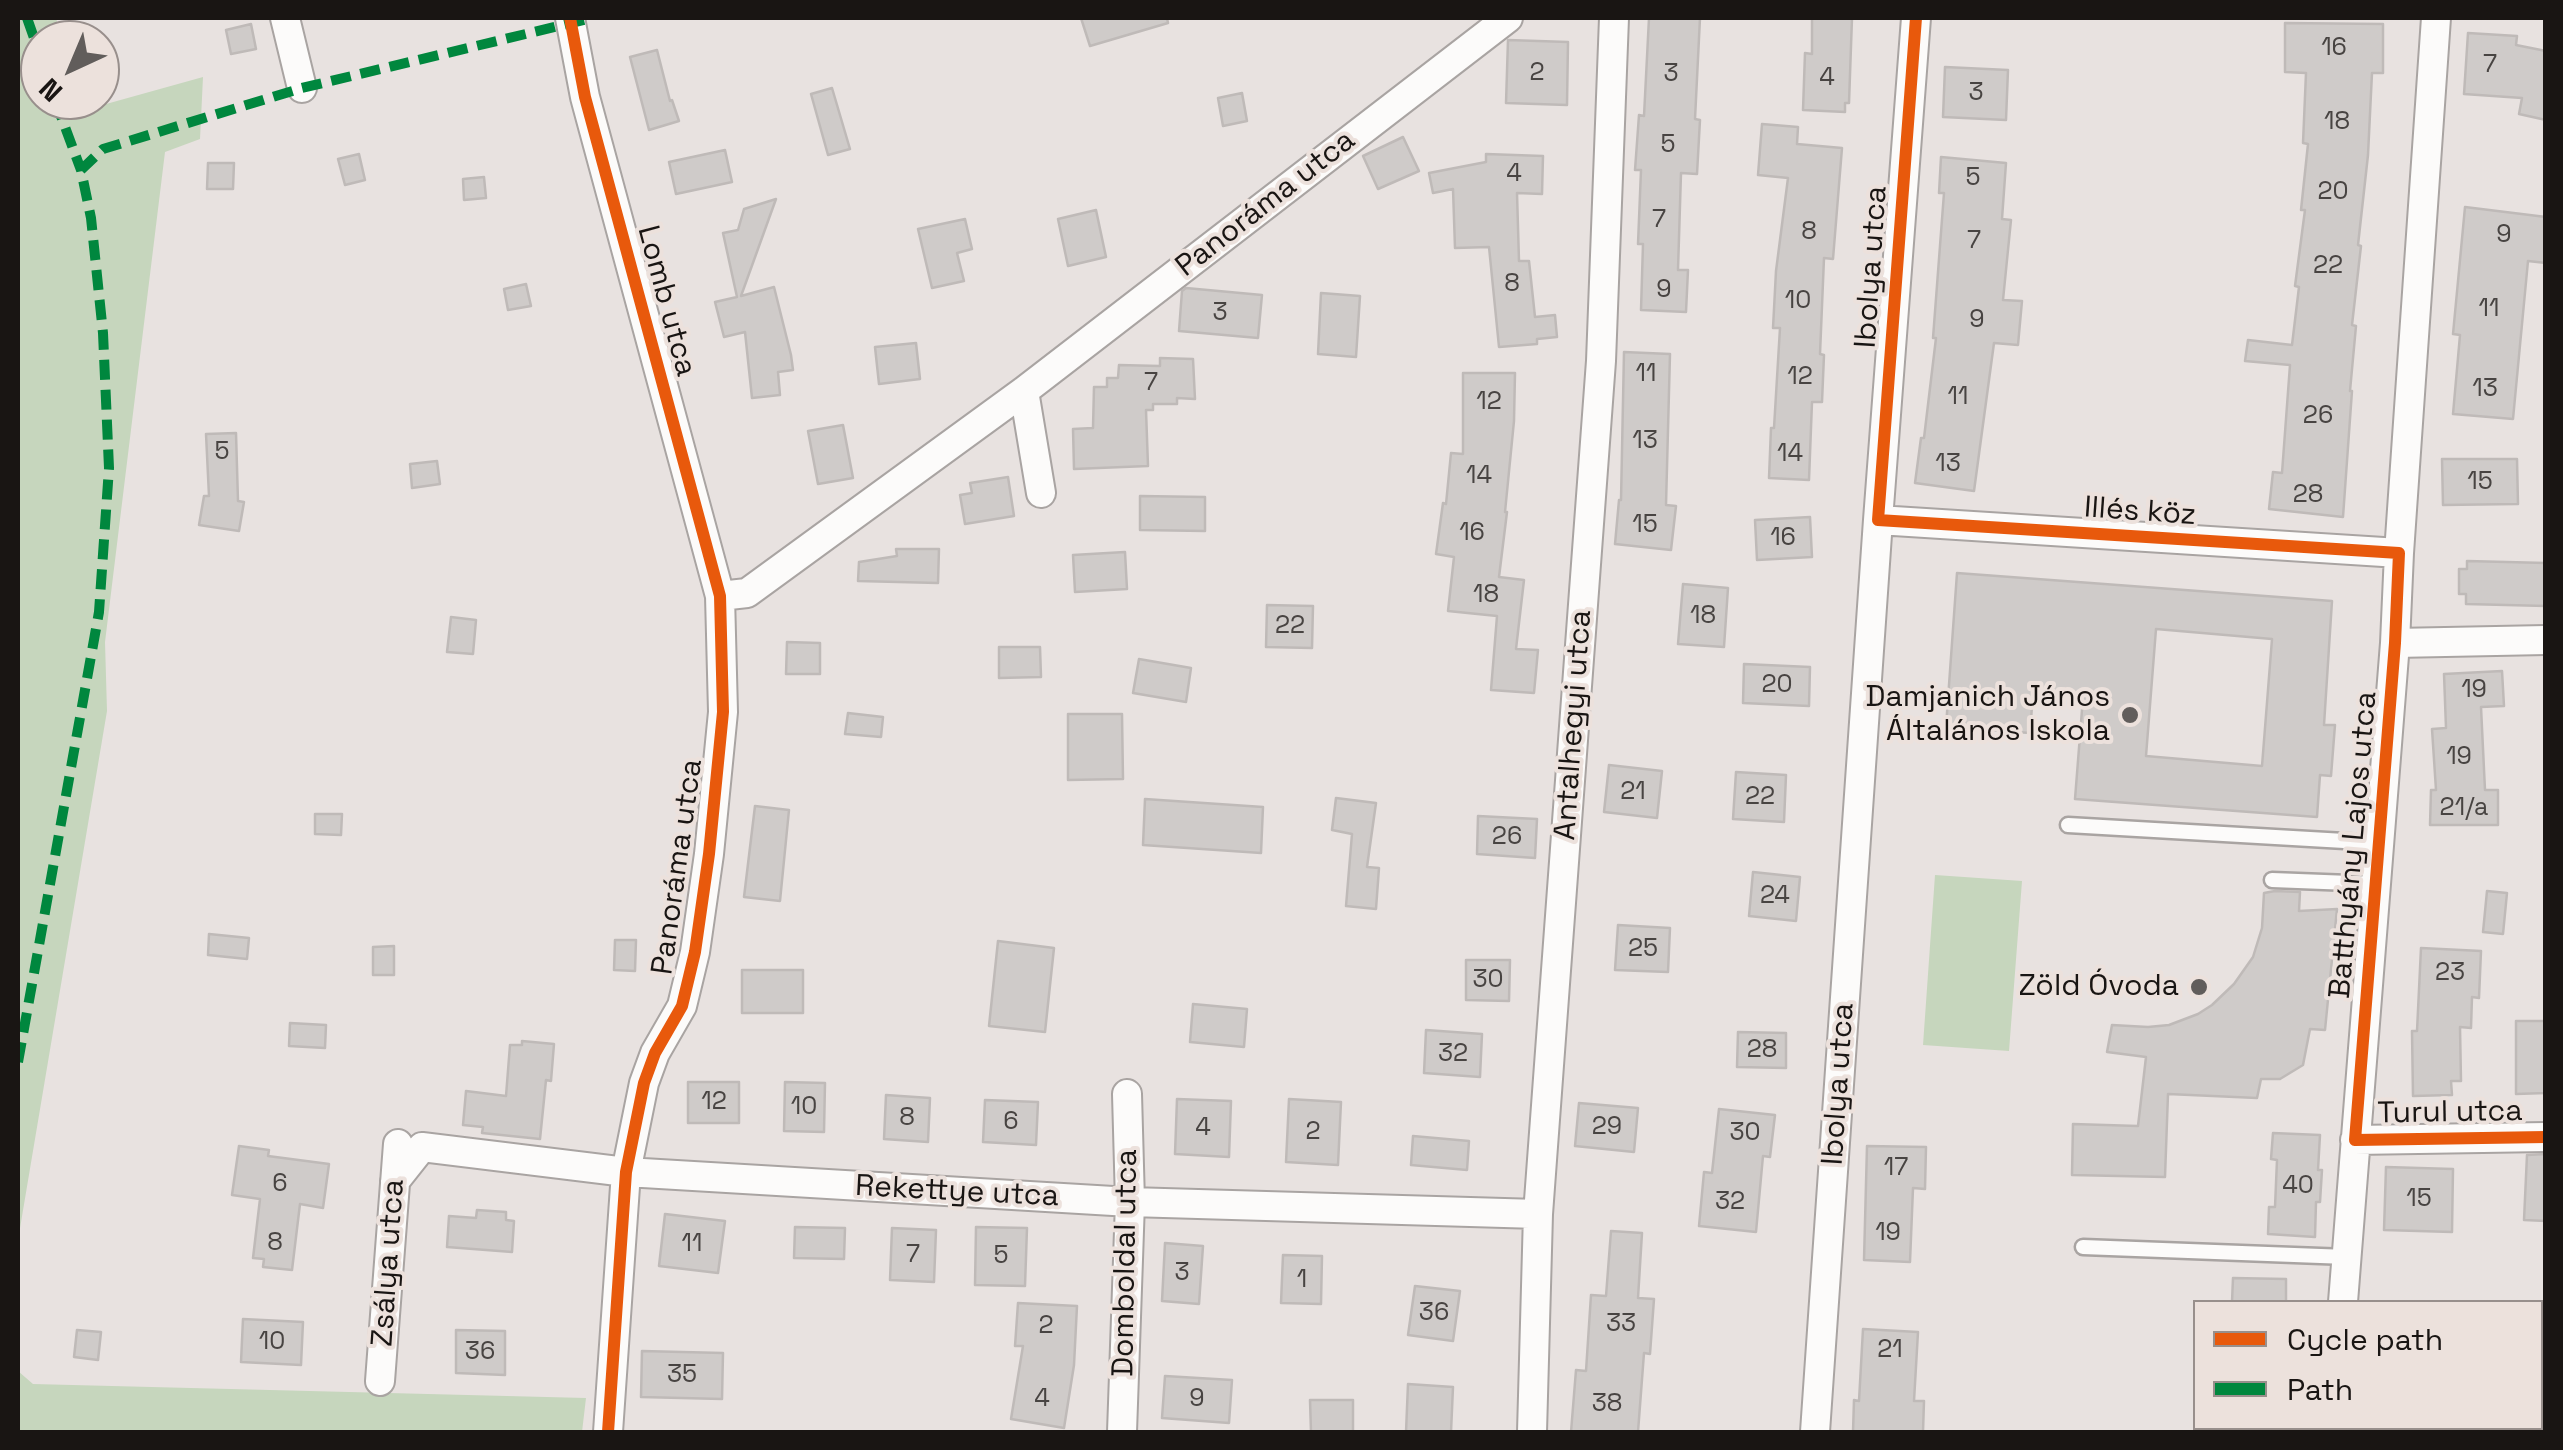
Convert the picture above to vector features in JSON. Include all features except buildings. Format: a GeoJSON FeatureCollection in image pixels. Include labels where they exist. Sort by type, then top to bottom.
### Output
{"type":"FeatureCollection","features":[{"type":"Feature","properties":{"kind":"street"},"geometry":{"type":"LineString","coordinates":[[286,18],[302,88]]}},
{"type":"Feature","properties":{"kind":"street","name":"Lomb utca"},"geometry":{"type":"LineString","coordinates":[[570,18],[590,116],[720,596]]}},
{"type":"Feature","properties":{"kind":"street","name":"Panoráma utca"},"geometry":{"type":"LineString","coordinates":[[608,1432],[626,1172],[644,1083],[655,1053],[682,1006],[709,854],[723,712],[720,596],[748,593],[1024,391],[1508,18]]}},
{"type":"Feature","properties":{"kind":"street","name":"Antalhegyi utca"},"geometry":{"type":"LineString","coordinates":[[1532,1432],[1538,1214],[1602,361],[1614,18]]}},
{"type":"Feature","properties":{"kind":"street","name":"Ibolya utca"},"geometry":{"type":"LineString","coordinates":[[1815,1432],[1916,18]]}},
{"type":"Feature","properties":{"kind":"street","name":"Batthyány Lajos utca"},"geometry":{"type":"LineString","coordinates":[[2343,1300],[2395,642],[2436,18]]}},
{"type":"Feature","properties":{"kind":"street"},"geometry":{"type":"LineString","coordinates":[[1024,391],[1041,493]]}},
{"type":"Feature","properties":{"kind":"street","name":"Illés köz"},"geometry":{"type":"LineString","coordinates":[[1878,520],[2399,553]]}},
{"type":"Feature","properties":{"kind":"street"},"geometry":{"type":"LineString","coordinates":[[2395,642],[2546,640]]}},
{"type":"Feature","properties":{"kind":"street","name":"Domboldal utca"},"geometry":{"type":"LineString","coordinates":[[1122,1432],[1130,1202],[1127,1094]]}},
{"type":"Feature","properties":{"kind":"street","name":"Turul utca"},"geometry":{"type":"LineString","coordinates":[[2356,1140],[2546,1136]]}},
{"type":"Feature","properties":{"kind":"street","name":"Zsálya utca"},"geometry":{"type":"LineString","coordinates":[[380,1381],[398,1144]]}},
{"type":"Feature","properties":{"kind":"street","name":"Rekettye utca"},"geometry":{"type":"LineString","coordinates":[[395,1181],[422,1147],[626,1172],[1130,1202],[1538,1214]]}},
{"type":"Feature","properties":{"kind":"lane"},"geometry":{"type":"LineString","coordinates":[[2068,825],[2379,844]]}},
{"type":"Feature","properties":{"kind":"lane"},"geometry":{"type":"LineString","coordinates":[[2272,880],[2376,884]]}},
{"type":"Feature","properties":{"kind":"lane"},"geometry":{"type":"LineString","coordinates":[[2083,1248],[2346,1257]]}},
{"type":"Feature","properties":{"kind":"green space"},"geometry":{"type":"Polygon","coordinates":[[[18,18],[56,18],[20,20],[20,120],[120,120],[120,100],[203,77],[200,139],[165,152],[105,642],[107,711],[18,1240],[18,18]]]}},
{"type":"Feature","properties":{"kind":"green space"},"geometry":{"type":"Polygon","coordinates":[[[1935,875],[2022,881],[2009,1051],[1923,1045],[1935,875]]]}},
{"type":"Feature","properties":{"kind":"green space"},"geometry":{"type":"Polygon","coordinates":[[[18,1371],[33,1384],[586,1398],[582,1432],[18,1432],[18,1371]]]}},
{"type":"Feature","properties":{"kind":"marked path"},"geometry":{"type":"LineString","coordinates":[[18,1062],[99,612],[109,468],[103,333],[91,218],[81,170],[103,149],[302,88],[592,18]]}},
{"type":"Feature","properties":{"kind":"marked path"},"geometry":{"type":"LineString","coordinates":[[62,120],[81,170]]}},
{"type":"Feature","properties":{"kind":"cycle path"},"geometry":{"type":"LineString","coordinates":[[570,18],[585,97],[720,596],[723,712],[709,854],[695,952],[682,1006],[655,1053],[644,1083],[626,1172],[608,1432]]}},
{"type":"Feature","properties":{"kind":"cycle path"},"geometry":{"type":"LineString","coordinates":[[1916,18],[1878,520],[2399,553],[2355,1140],[2546,1137]]}},
{"type":"Feature","properties":{"kind":"place","name":"Damjanich János Általános Iskola"},"geometry":{"type":"Point","coordinates":[2130,715]}},
{"type":"Feature","properties":{"kind":"place","name":"Zöld Óvoda"},"geometry":{"type":"Point","coordinates":[2199,987]}}]}
